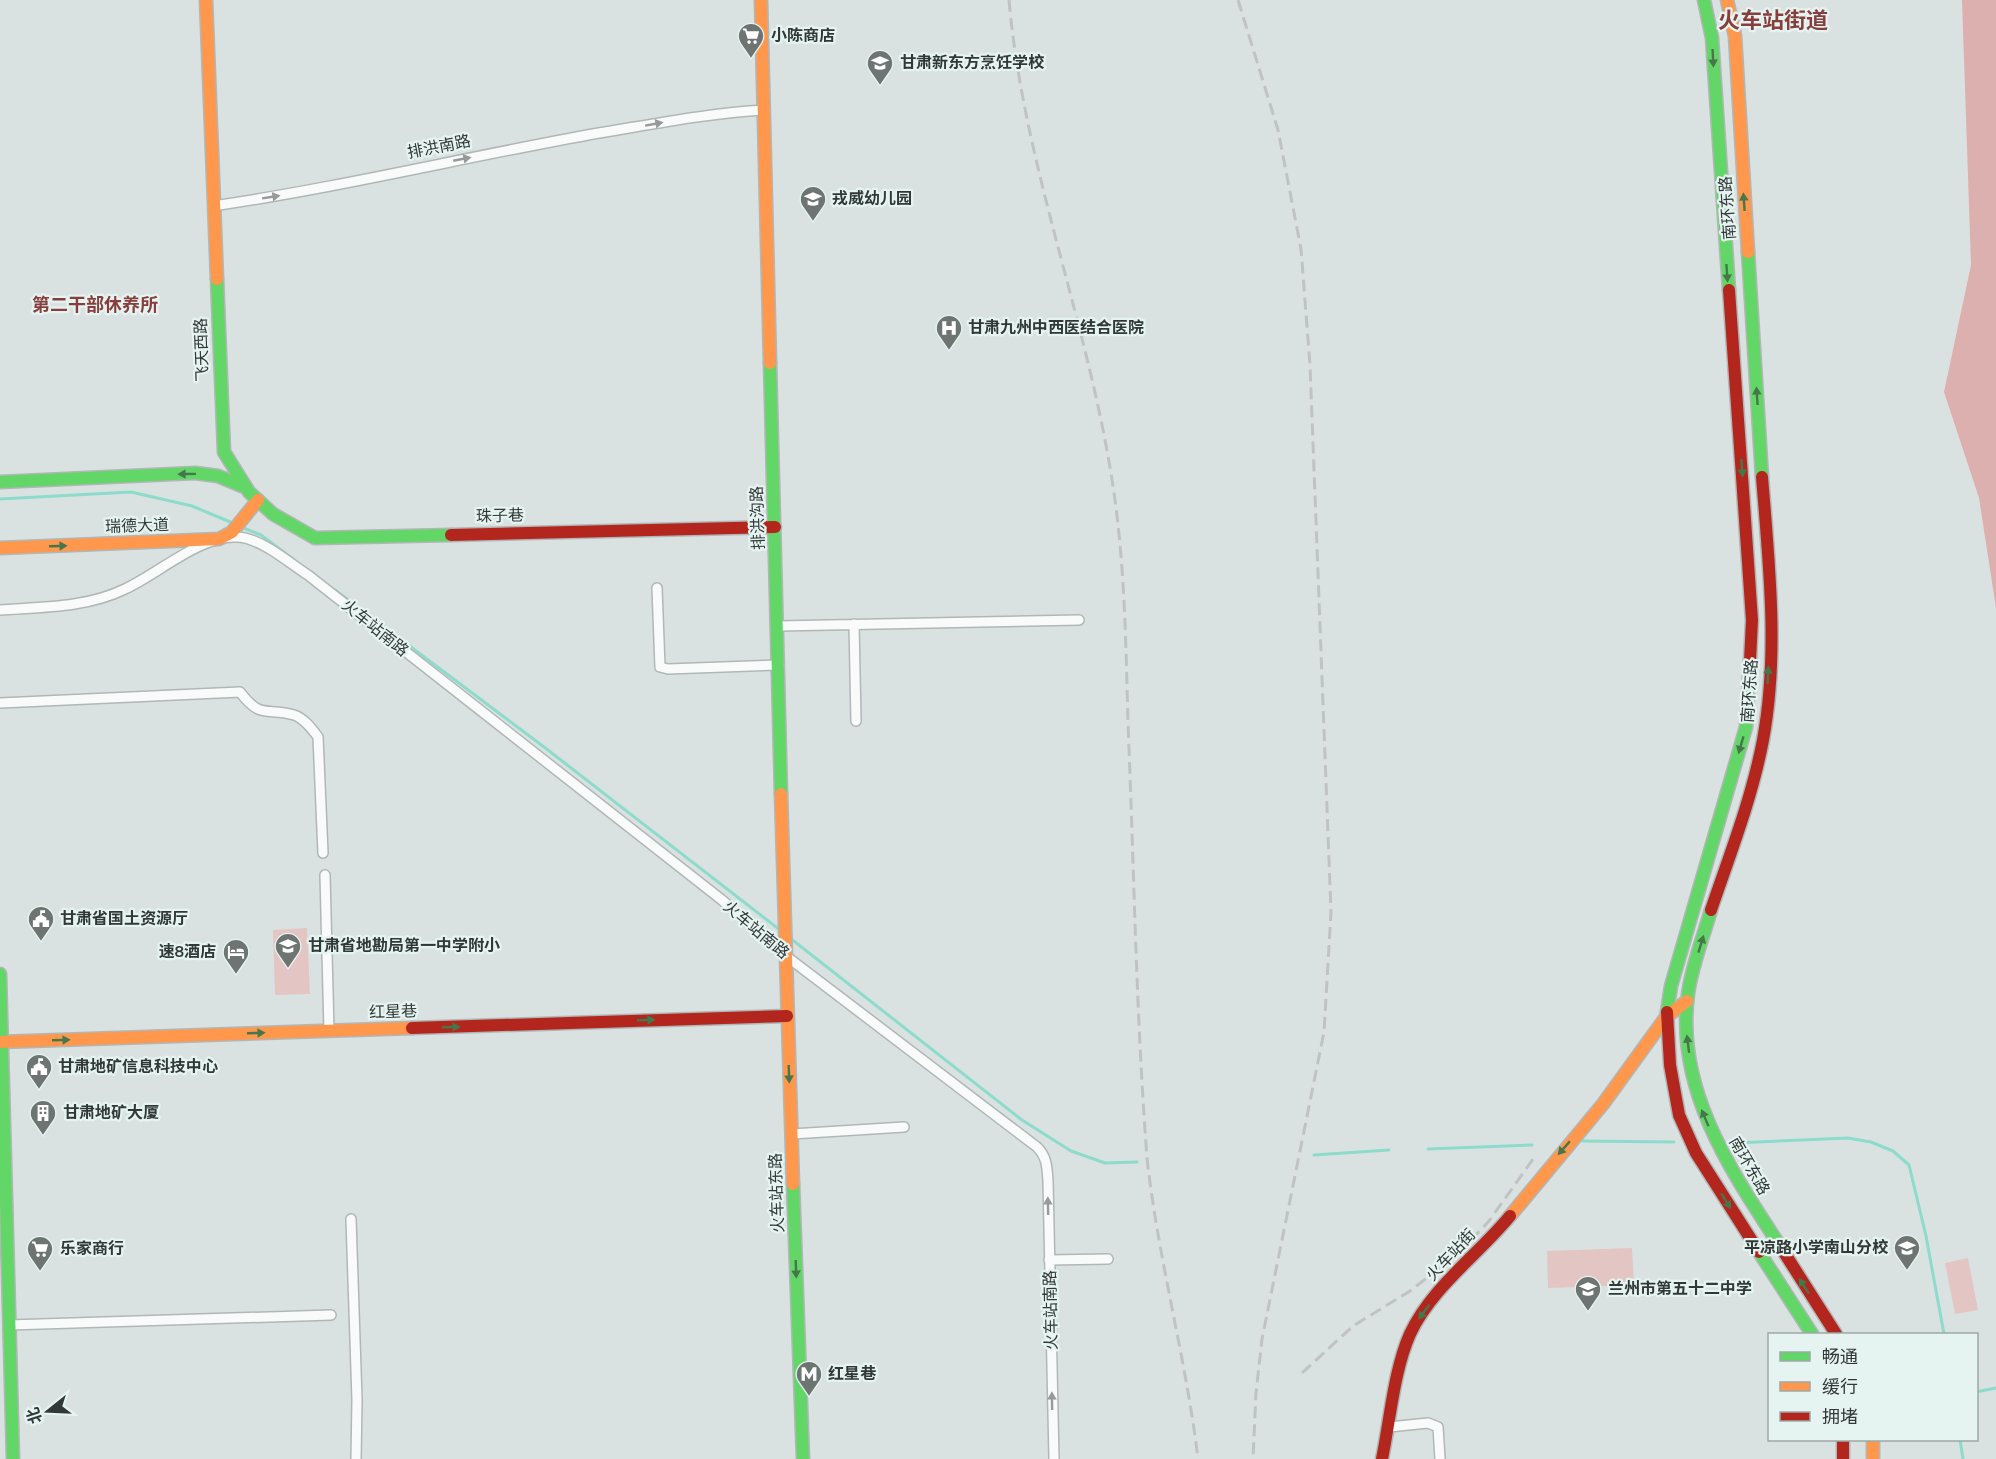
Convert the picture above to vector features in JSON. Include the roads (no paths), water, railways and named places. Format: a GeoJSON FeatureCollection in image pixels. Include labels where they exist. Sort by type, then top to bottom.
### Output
{"type":"FeatureCollection","features":[{"type":"Feature","properties":{"kind":"main road"},"geometry":{"type":"LineString","coordinates":[[206,0],[213,206]]}},
{"type":"Feature","properties":{"kind":"main road"},"geometry":{"type":"LineString","coordinates":[[760,0],[765,110]]}},
{"type":"Feature","properties":{"kind":"main road","name":"南环东路"},"geometry":{"type":"LineString","coordinates":[[1704,0],[1712,38],[1752,620],[1751,667],[1746,727],[1674,977],[1666,1017],[1674,1092],[1679,1115],[1696,1154],[1811,1333]]}},
{"type":"Feature","properties":{"kind":"main road","name":"南环东路"},"geometry":{"type":"LineString","coordinates":[[1728,0],[1735,36],[1765,513],[1768,673],[1764,735],[1750,801],[1700,946],[1687,1001],[1690,1054],[1702,1112],[1727,1165],[1835,1333]]}},
{"type":"Feature","properties":{"kind":"main road","name":"排洪沟路"},"geometry":{"type":"LineString","coordinates":[[765,110],[765,208],[785,925]]}},
{"type":"Feature","properties":{"kind":"main road","name":"飞天西路"},"geometry":{"type":"LineString","coordinates":[[213,206],[224,452],[230,468],[243,486]]}},
{"type":"Feature","properties":{"kind":"main road"},"geometry":{"type":"LineString","coordinates":[[0,482],[195,473],[218,476],[243,486]]}},
{"type":"Feature","properties":{"kind":"main road","name":"珠子巷"},"geometry":{"type":"LineString","coordinates":[[243,486],[297,530],[315,538],[775,527]]}},
{"type":"Feature","properties":{"kind":"main road","name":"瑞德大道"},"geometry":{"type":"LineString","coordinates":[[0,548],[219,539],[232,532],[258,500]]}},
{"type":"Feature","properties":{"kind":"main road","name":"火车站东路"},"geometry":{"type":"LineString","coordinates":[[785,925],[803,1459]]}},
{"type":"Feature","properties":{"kind":"main road"},"geometry":{"type":"LineString","coordinates":[[0,974],[9,1325],[5,1398],[13,1459]]}},
{"type":"Feature","properties":{"kind":"main road"},"geometry":{"type":"LineString","coordinates":[[1666,1017],[1687,1001]]}},
{"type":"Feature","properties":{"kind":"main road","name":"红星巷"},"geometry":{"type":"LineString","coordinates":[[1,1042],[787,1016]]}},
{"type":"Feature","properties":{"kind":"main road","name":"火车站街"},"geometry":{"type":"LineString","coordinates":[[1382,1459],[1403,1356],[1410,1335],[1420,1317],[1452,1276],[1501,1227],[1603,1104],[1666,1017]]}},
{"type":"Feature","properties":{"kind":"main road"},"geometry":{"type":"LineString","coordinates":[[1843,1441],[1843,1459]]}},
{"type":"Feature","properties":{"kind":"main road"},"geometry":{"type":"LineString","coordinates":[[1873,1441],[1873,1459]]}},
{"type":"Feature","properties":{"kind":"street","name":"排洪南路"},"geometry":{"type":"LineString","coordinates":[[213,206],[275,197],[525,146],[724,112],[765,110]]}},
{"type":"Feature","properties":{"kind":"street","name":"火车站南路"},"geometry":{"type":"LineString","coordinates":[[219,539],[238,537],[256,543],[308,575],[1037,1147],[1046,1163],[1054,1459]]}},
{"type":"Feature","properties":{"kind":"street"},"geometry":{"type":"LineString","coordinates":[[0,610],[93,601],[126,589],[175,560],[219,539]]}},
{"type":"Feature","properties":{"kind":"street"},"geometry":{"type":"LineString","coordinates":[[657,588],[660,667],[668,669],[779,665]]}},
{"type":"Feature","properties":{"kind":"street"},"geometry":{"type":"LineString","coordinates":[[778,626],[1078,620]]}},
{"type":"Feature","properties":{"kind":"street"},"geometry":{"type":"LineString","coordinates":[[854,624],[856,721]]}},
{"type":"Feature","properties":{"kind":"street"},"geometry":{"type":"LineString","coordinates":[[0,703],[240,692],[249,704],[264,712],[294,715],[308,725],[318,737],[323,853]]}},
{"type":"Feature","properties":{"kind":"street"},"geometry":{"type":"LineString","coordinates":[[325,875],[329,1030]]}},
{"type":"Feature","properties":{"kind":"street"},"geometry":{"type":"LineString","coordinates":[[792,1134],[904,1127]]}},
{"type":"Feature","properties":{"kind":"street"},"geometry":{"type":"LineString","coordinates":[[351,1220],[356,1459]]}},
{"type":"Feature","properties":{"kind":"street"},"geometry":{"type":"LineString","coordinates":[[1049,1260],[1108,1259]]}},
{"type":"Feature","properties":{"kind":"street"},"geometry":{"type":"LineString","coordinates":[[9,1325],[331,1315]]}},
{"type":"Feature","properties":{"kind":"street"},"geometry":{"type":"LineString","coordinates":[[1389,1427],[1428,1423],[1438,1427],[1440,1459]]}},
{"type":"Feature","properties":{"kind":"waterway"},"geometry":{"type":"LineString","coordinates":[[0,499],[131,492],[192,506],[235,524]]}},
{"type":"Feature","properties":{"kind":"waterway"},"geometry":{"type":"LineString","coordinates":[[241,527],[261,535],[293,559]]}},
{"type":"Feature","properties":{"kind":"waterway"},"geometry":{"type":"LineString","coordinates":[[335,590],[544,747],[780,930]]}},
{"type":"Feature","properties":{"kind":"waterway"},"geometry":{"type":"LineString","coordinates":[[790,938],[1022,1120],[1071,1151],[1105,1163],[1137,1162]]}},
{"type":"Feature","properties":{"kind":"waterway"},"geometry":{"type":"LineString","coordinates":[[1734,1143],[1848,1138],[1871,1142],[1893,1151],[1909,1165],[1926,1236],[1944,1333]]}},
{"type":"Feature","properties":{"kind":"waterway"},"geometry":{"type":"LineString","coordinates":[[1583,1141],[1674,1142]]}},
{"type":"Feature","properties":{"kind":"waterway"},"geometry":{"type":"LineString","coordinates":[[1428,1149],[1532,1145]]}},
{"type":"Feature","properties":{"kind":"waterway"},"geometry":{"type":"LineString","coordinates":[[1314,1155],[1389,1150]]}},
{"type":"Feature","properties":{"kind":"waterway"},"geometry":{"type":"LineString","coordinates":[[1978,1392],[1996,1388]]}},
{"type":"Feature","properties":{"kind":"waterway"},"geometry":{"type":"LineString","coordinates":[[1960,1441],[1963,1459]]}},
{"type":"Feature","properties":{"kind":"railway"},"geometry":{"type":"LineString","coordinates":[[1009,0],[1017,64],[1029,126],[1091,375],[1115,500],[1124,612],[1138,995],[1147,1158],[1198,1459]]}},
{"type":"Feature","properties":{"kind":"railway"},"geometry":{"type":"LineString","coordinates":[[1238,0],[1278,130],[1301,249],[1310,365],[1331,912],[1324,1032],[1262,1339],[1256,1393],[1253,1459]]}},
{"type":"Feature","properties":{"kind":"railway"},"geometry":{"type":"LineString","coordinates":[[1302,1373],[1353,1326],[1410,1291],[1460,1252],[1489,1221],[1536,1155]]}},
{"type":"Feature","properties":{"kind":"place","name":"小陈商店"},"geometry":{"type":"Point","coordinates":[751,59]}},
{"type":"Feature","properties":{"kind":"place","name":"甘肃新东方烹饪学校"},"geometry":{"type":"Point","coordinates":[880,86]}},
{"type":"Feature","properties":{"kind":"place","name":"戎威幼儿园"},"geometry":{"type":"Point","coordinates":[813,222]}},
{"type":"Feature","properties":{"kind":"place","name":"甘肃九州中西医结合医院"},"geometry":{"type":"Point","coordinates":[949,351]}},
{"type":"Feature","properties":{"kind":"place","name":"甘肃省国土资源厅"},"geometry":{"type":"Point","coordinates":[41,942]}},
{"type":"Feature","properties":{"kind":"place","name":"甘肃省地勘局第一中学附小"},"geometry":{"type":"Point","coordinates":[288,969]}},
{"type":"Feature","properties":{"kind":"place","name":"速8酒店"},"geometry":{"type":"Point","coordinates":[236,975]}},
{"type":"Feature","properties":{"kind":"place","name":"甘肃地矿信息科技中心"},"geometry":{"type":"Point","coordinates":[39,1090]}},
{"type":"Feature","properties":{"kind":"place","name":"甘肃地矿大厦"},"geometry":{"type":"Point","coordinates":[43,1136]}},
{"type":"Feature","properties":{"kind":"place","name":"平凉路小学南山分校"},"geometry":{"type":"Point","coordinates":[1907,1271]}},
{"type":"Feature","properties":{"kind":"place","name":"乐家商行"},"geometry":{"type":"Point","coordinates":[40,1272]}},
{"type":"Feature","properties":{"kind":"place","name":"兰州市第五十二中学"},"geometry":{"type":"Point","coordinates":[1588,1312]}},
{"type":"Feature","properties":{"kind":"place","name":"红星巷"},"geometry":{"type":"Point","coordinates":[809,1397]}},
{"type":"Feature","properties":{"kind":"district","name":"火车站街道"},"geometry":{"type":"Point","coordinates":[1773,21]}},
{"type":"Feature","properties":{"kind":"district","name":"第二干部休养所"},"geometry":{"type":"Point","coordinates":[95,305]}}]}
